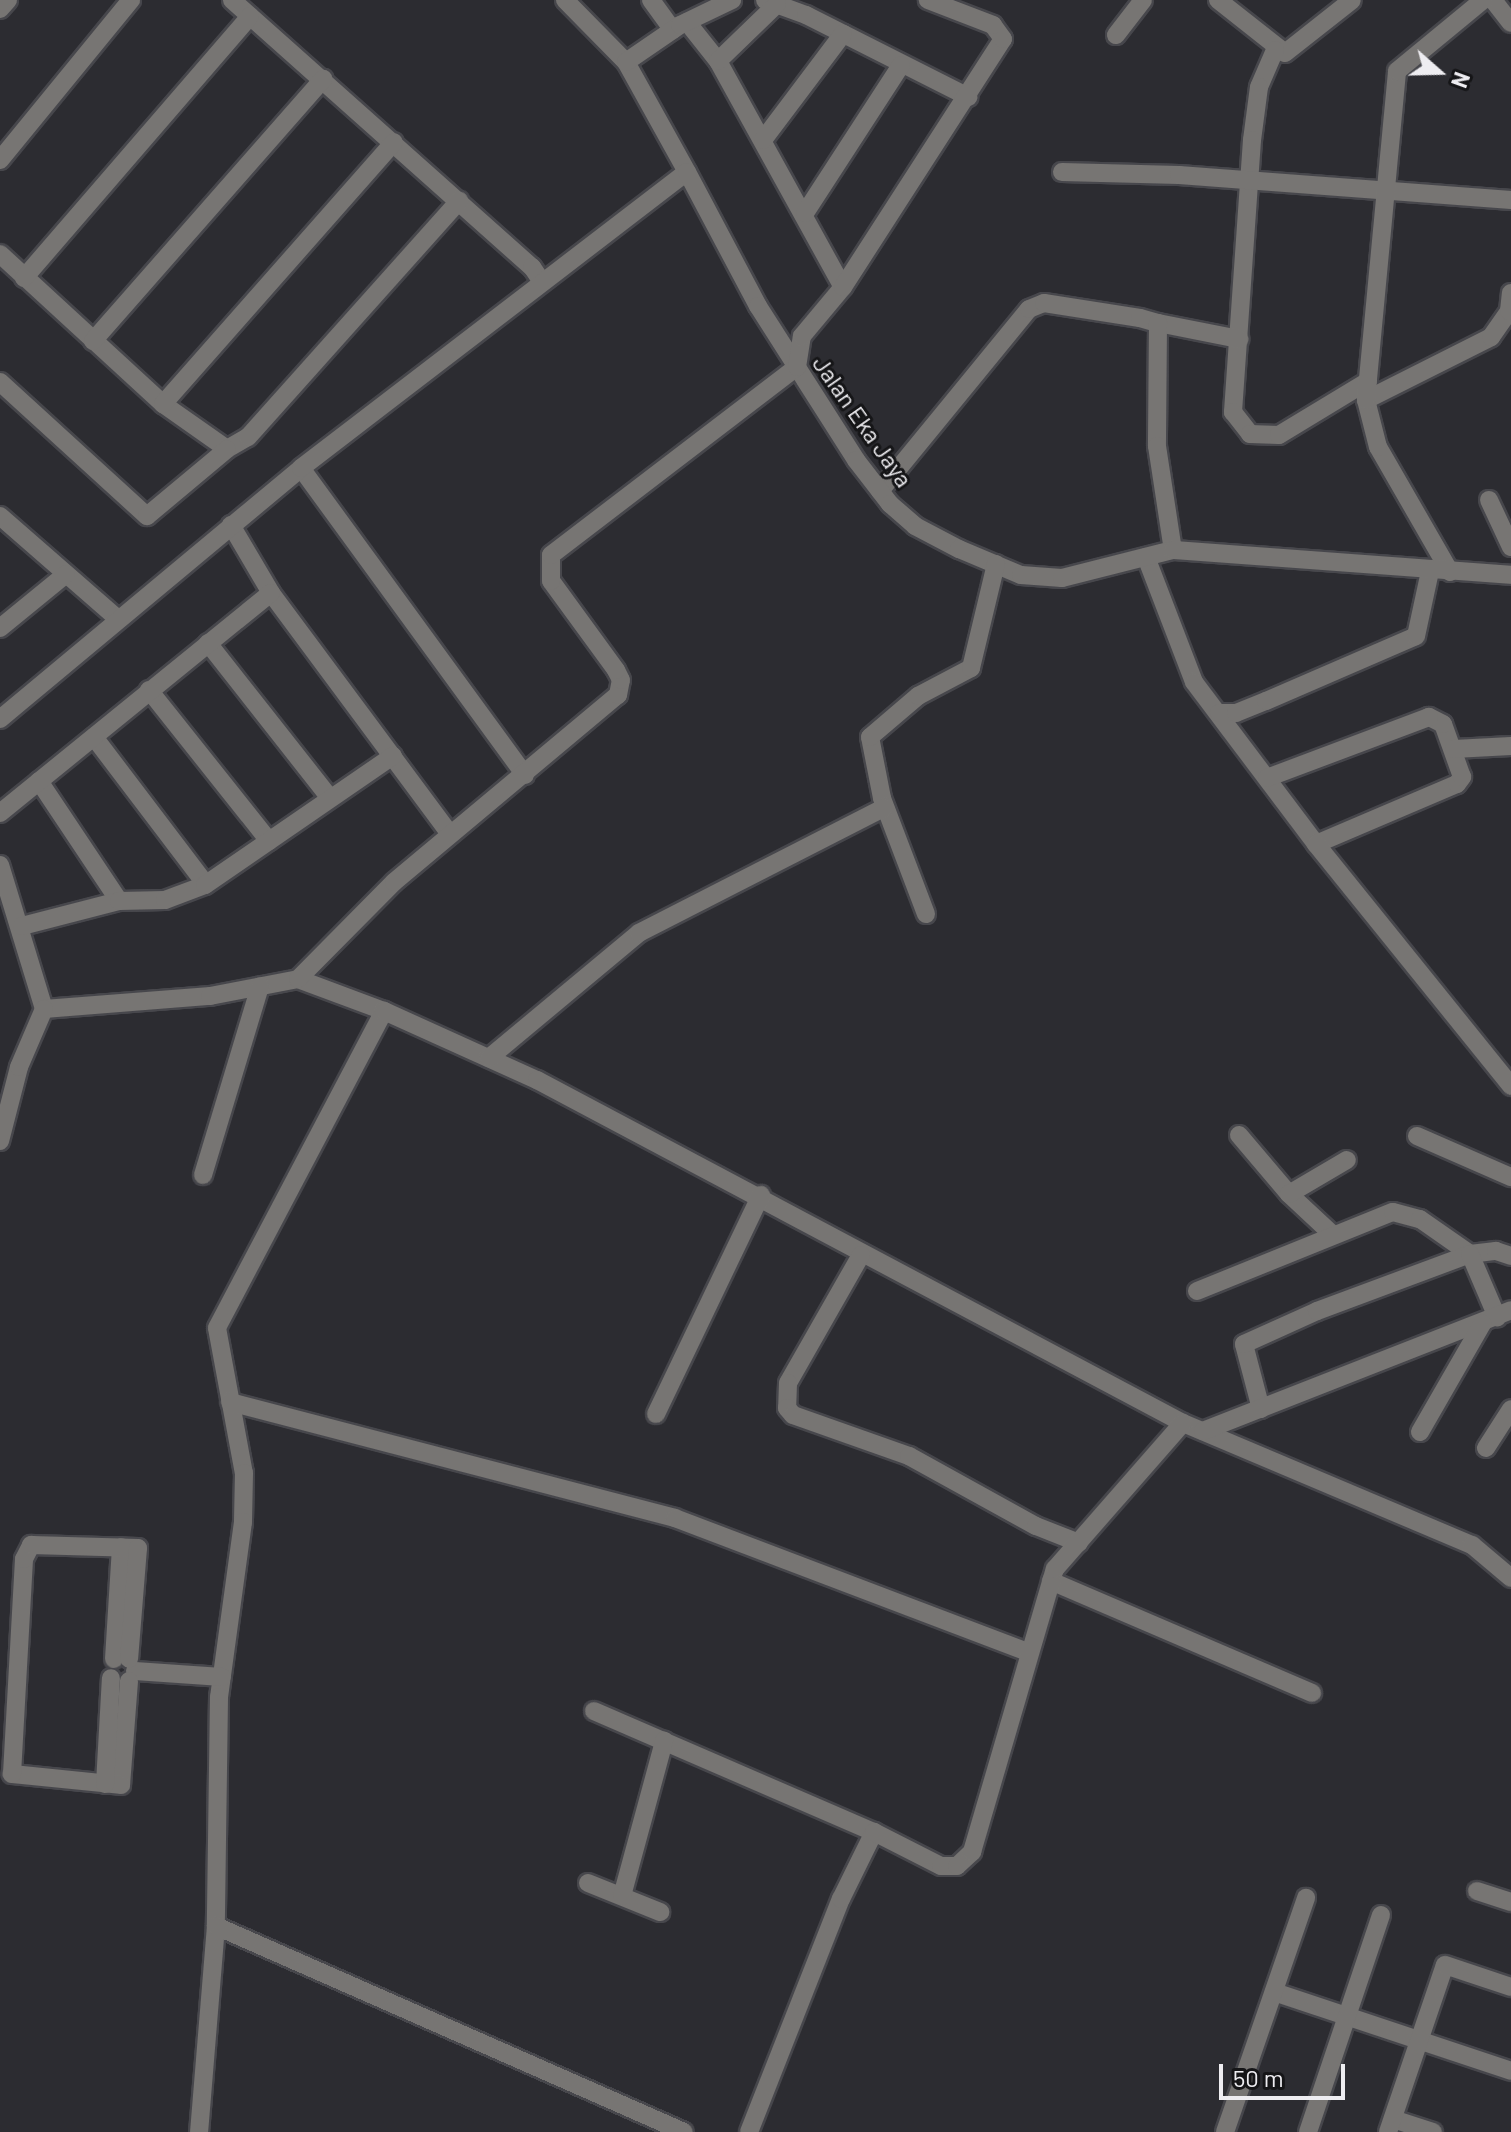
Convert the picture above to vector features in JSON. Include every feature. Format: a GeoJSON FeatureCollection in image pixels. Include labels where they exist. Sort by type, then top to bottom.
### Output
{"type":"FeatureCollection","features":[{"type":"Feature","properties":{"kind":"street"},"geometry":{"type":"LineString","coordinates":[[0,9],[8,0]]}},
{"type":"Feature","properties":{"kind":"street"},"geometry":{"type":"LineString","coordinates":[[0,160],[131,0]]}},
{"type":"Feature","properties":{"kind":"street"},"geometry":{"type":"LineString","coordinates":[[232,0],[532,267],[542,282]]}},
{"type":"Feature","properties":{"kind":"street","name":"Jalan Eka Jaya"},"geometry":{"type":"LineString","coordinates":[[565,0],[626,62],[797,367],[880,491],[915,526],[1021,575],[1062,578],[1173,550],[1511,575]]}},
{"type":"Feature","properties":{"kind":"street"},"geometry":{"type":"LineString","coordinates":[[651,0],[718,61],[805,213],[843,287]]}},
{"type":"Feature","properties":{"kind":"street"},"geometry":{"type":"LineString","coordinates":[[626,62],[680,26],[732,0]]}},
{"type":"Feature","properties":{"kind":"street"},"geometry":{"type":"LineString","coordinates":[[298,979],[450,834],[609,704],[621,680],[551,581],[551,555],[797,367],[802,336],[843,287],[996,56],[1001,30],[928,0]]}},
{"type":"Feature","properties":{"kind":"street"},"geometry":{"type":"LineString","coordinates":[[1116,35],[1143,0]]}},
{"type":"Feature","properties":{"kind":"street"},"geometry":{"type":"LineString","coordinates":[[1218,0],[1275,50],[1285,53],[1297,48],[1351,0]]}},
{"type":"Feature","properties":{"kind":"street"},"geometry":{"type":"LineString","coordinates":[[1450,572],[1384,460],[1366,400],[1397,71],[1483,0]]}},
{"type":"Feature","properties":{"kind":"street"},"geometry":{"type":"LineString","coordinates":[[1493,0],[1511,23]]}},
{"type":"Feature","properties":{"kind":"street"},"geometry":{"type":"LineString","coordinates":[[718,61],[771,2],[843,34],[968,97]]}},
{"type":"Feature","properties":{"kind":"street"},"geometry":{"type":"LineString","coordinates":[[24,278],[250,16]]}},
{"type":"Feature","properties":{"kind":"street"},"geometry":{"type":"LineString","coordinates":[[763,140],[843,34]]}},
{"type":"Feature","properties":{"kind":"street"},"geometry":{"type":"LineString","coordinates":[[1275,50],[1259,87],[1233,412],[1250,434],[1279,435],[1368,381]]}},
{"type":"Feature","properties":{"kind":"street"},"geometry":{"type":"LineString","coordinates":[[805,213],[901,65]]}},
{"type":"Feature","properties":{"kind":"street"},"geometry":{"type":"LineString","coordinates":[[93,341],[323,79]]}},
{"type":"Feature","properties":{"kind":"street"},"geometry":{"type":"LineString","coordinates":[[163,404],[394,142]]}},
{"type":"Feature","properties":{"kind":"street"},"geometry":{"type":"LineString","coordinates":[[0,719],[301,468],[687,172]]}},
{"type":"Feature","properties":{"kind":"street"},"geometry":{"type":"LineString","coordinates":[[1062,172],[1250,181],[1511,200]]}},
{"type":"Feature","properties":{"kind":"street"},"geometry":{"type":"LineString","coordinates":[[0,382],[147,516],[227,449],[248,437],[459,201]]}},
{"type":"Feature","properties":{"kind":"street"},"geometry":{"type":"LineString","coordinates":[[0,254],[163,404],[227,449]]}},
{"type":"Feature","properties":{"kind":"street"},"geometry":{"type":"LineString","coordinates":[[1366,400],[1491,337],[1509,311],[1511,293]]}},
{"type":"Feature","properties":{"kind":"street"},"geometry":{"type":"LineString","coordinates":[[880,491],[1029,309],[1044,303],[1239,339]]}},
{"type":"Feature","properties":{"kind":"street"},"geometry":{"type":"LineString","coordinates":[[1158,323],[1157,446],[1173,550]]}},
{"type":"Feature","properties":{"kind":"street"},"geometry":{"type":"LineString","coordinates":[[301,468],[525,775]]}},
{"type":"Feature","properties":{"kind":"street"},"geometry":{"type":"LineString","coordinates":[[1489,500],[1511,547]]}},
{"type":"Feature","properties":{"kind":"street"},"geometry":{"type":"LineString","coordinates":[[0,516],[118,619]]}},
{"type":"Feature","properties":{"kind":"street"},"geometry":{"type":"LineString","coordinates":[[231,525],[271,593],[450,834]]}},
{"type":"Feature","properties":{"kind":"street"},"geometry":{"type":"LineString","coordinates":[[1146,557],[1179,651],[1204,700],[1219,713],[1316,844],[1511,1086]]}},
{"type":"Feature","properties":{"kind":"street"},"geometry":{"type":"LineString","coordinates":[[926,914],[885,807],[870,737],[918,696],[971,668],[996,564]]}},
{"type":"Feature","properties":{"kind":"street"},"geometry":{"type":"LineString","coordinates":[[1219,713],[1236,713],[1416,636],[1430,571]]}},
{"type":"Feature","properties":{"kind":"street"},"geometry":{"type":"LineString","coordinates":[[0,628],[66,574]]}},
{"type":"Feature","properties":{"kind":"street"},"geometry":{"type":"LineString","coordinates":[[0,813],[271,593]]}},
{"type":"Feature","properties":{"kind":"street"},"geometry":{"type":"LineString","coordinates":[[208,643],[330,798]]}},
{"type":"Feature","properties":{"kind":"street"},"geometry":{"type":"LineString","coordinates":[[149,690],[269,841]]}},
{"type":"Feature","properties":{"kind":"street"},"geometry":{"type":"LineString","coordinates":[[1267,778],[1429,717],[1443,724],[1462,777],[1457,784],[1316,844]]}},
{"type":"Feature","properties":{"kind":"street"},"geometry":{"type":"LineString","coordinates":[[94,737],[204,882]]}},
{"type":"Feature","properties":{"kind":"street"},"geometry":{"type":"LineString","coordinates":[[1454,749],[1511,746]]}},
{"type":"Feature","properties":{"kind":"street"},"geometry":{"type":"LineString","coordinates":[[22,926],[119,901],[165,900],[204,882],[269,841],[393,756]]}},
{"type":"Feature","properties":{"kind":"street"},"geometry":{"type":"LineString","coordinates":[[39,781],[119,901]]}},
{"type":"Feature","properties":{"kind":"street"},"geometry":{"type":"LineString","coordinates":[[489,1058],[639,933],[885,807]]}},
{"type":"Feature","properties":{"kind":"street"},"geometry":{"type":"LineString","coordinates":[[0,865],[22,926],[44,1009],[8,1076],[0,1141]]}},
{"type":"Feature","properties":{"kind":"street"},"geometry":{"type":"LineString","coordinates":[[44,1009],[210,996],[298,979],[384,1011],[489,1058],[761,1195],[861,1255],[1183,1423],[1472,1545],[1511,1578]]}},
{"type":"Feature","properties":{"kind":"street"},"geometry":{"type":"LineString","coordinates":[[203,1175],[260,986]]}},
{"type":"Feature","properties":{"kind":"street"},"geometry":{"type":"LineString","coordinates":[[199,2132],[216,1926],[222,1677],[243,1522],[244,1473],[217,1341],[221,1313],[384,1011]]}},
{"type":"Feature","properties":{"kind":"street"},"geometry":{"type":"LineString","coordinates":[[1239,1135],[1289,1194],[1333,1235]]}},
{"type":"Feature","properties":{"kind":"street"},"geometry":{"type":"LineString","coordinates":[[1417,1136],[1511,1177]]}},
{"type":"Feature","properties":{"kind":"street"},"geometry":{"type":"LineString","coordinates":[[1289,1194],[1347,1160]]}},
{"type":"Feature","properties":{"kind":"street"},"geometry":{"type":"LineString","coordinates":[[656,1414],[761,1195]]}},
{"type":"Feature","properties":{"kind":"street"},"geometry":{"type":"LineString","coordinates":[[1197,1291],[1333,1235],[1402,1211],[1470,1254],[1497,1317]]}},
{"type":"Feature","properties":{"kind":"street"},"geometry":{"type":"LineString","coordinates":[[1261,1409],[1242,1352],[1248,1340],[1470,1254],[1496,1251],[1511,1256]]}},
{"type":"Feature","properties":{"kind":"street"},"geometry":{"type":"LineString","coordinates":[[861,1255],[788,1383],[787,1408],[793,1415],[909,1456],[1036,1526],[1079,1543]]}},
{"type":"Feature","properties":{"kind":"street"},"geometry":{"type":"LineString","coordinates":[[1203,1431],[1497,1317]]}},
{"type":"Feature","properties":{"kind":"street"},"geometry":{"type":"LineString","coordinates":[[1420,1432],[1497,1317]]}},
{"type":"Feature","properties":{"kind":"street"},"geometry":{"type":"LineString","coordinates":[[230,1402],[675,1518],[1027,1652]]}},
{"type":"Feature","properties":{"kind":"street"},"geometry":{"type":"LineString","coordinates":[[1486,1448],[1511,1409]]}},
{"type":"Feature","properties":{"kind":"street"},"geometry":{"type":"LineString","coordinates":[[594,1711],[874,1832],[941,1866],[957,1866],[972,1852],[1027,1652],[1055,1569],[1183,1423]]}},
{"type":"Feature","properties":{"kind":"street"},"geometry":{"type":"LineString","coordinates":[[37,1542],[138,1548],[124,1670],[121,1785],[18,1779],[9,1770],[26,1550],[37,1542]]}},
{"type":"Feature","properties":{"kind":"street"},"geometry":{"type":"LineString","coordinates":[[1051,1581],[1312,1693]]}},
{"type":"Feature","properties":{"kind":"street"},"geometry":{"type":"LineString","coordinates":[[124,1670],[222,1677]]}},
{"type":"Feature","properties":{"kind":"street"},"geometry":{"type":"LineString","coordinates":[[622,1896],[664,1741]]}},
{"type":"Feature","properties":{"kind":"street"},"geometry":{"type":"LineString","coordinates":[[749,2132],[841,1899],[874,1832]]}},
{"type":"Feature","properties":{"kind":"street"},"geometry":{"type":"LineString","coordinates":[[588,1883],[660,1912]]}},
{"type":"Feature","properties":{"kind":"street"},"geometry":{"type":"LineString","coordinates":[[1477,1891],[1511,1902]]}},
{"type":"Feature","properties":{"kind":"street"},"geometry":{"type":"LineString","coordinates":[[1225,2132],[1306,1898]]}},
{"type":"Feature","properties":{"kind":"street"},"geometry":{"type":"LineString","coordinates":[[1308,2132],[1381,1915]]}},
{"type":"Feature","properties":{"kind":"street"},"geometry":{"type":"LineString","coordinates":[[216,1926],[684,2132]]}},
{"type":"Feature","properties":{"kind":"street"},"geometry":{"type":"LineString","coordinates":[[1433,2132],[1390,2125],[1445,1965],[1511,1987]]}},
{"type":"Feature","properties":{"kind":"street"},"geometry":{"type":"LineString","coordinates":[[1274,1992],[1511,2071]]}}]}
